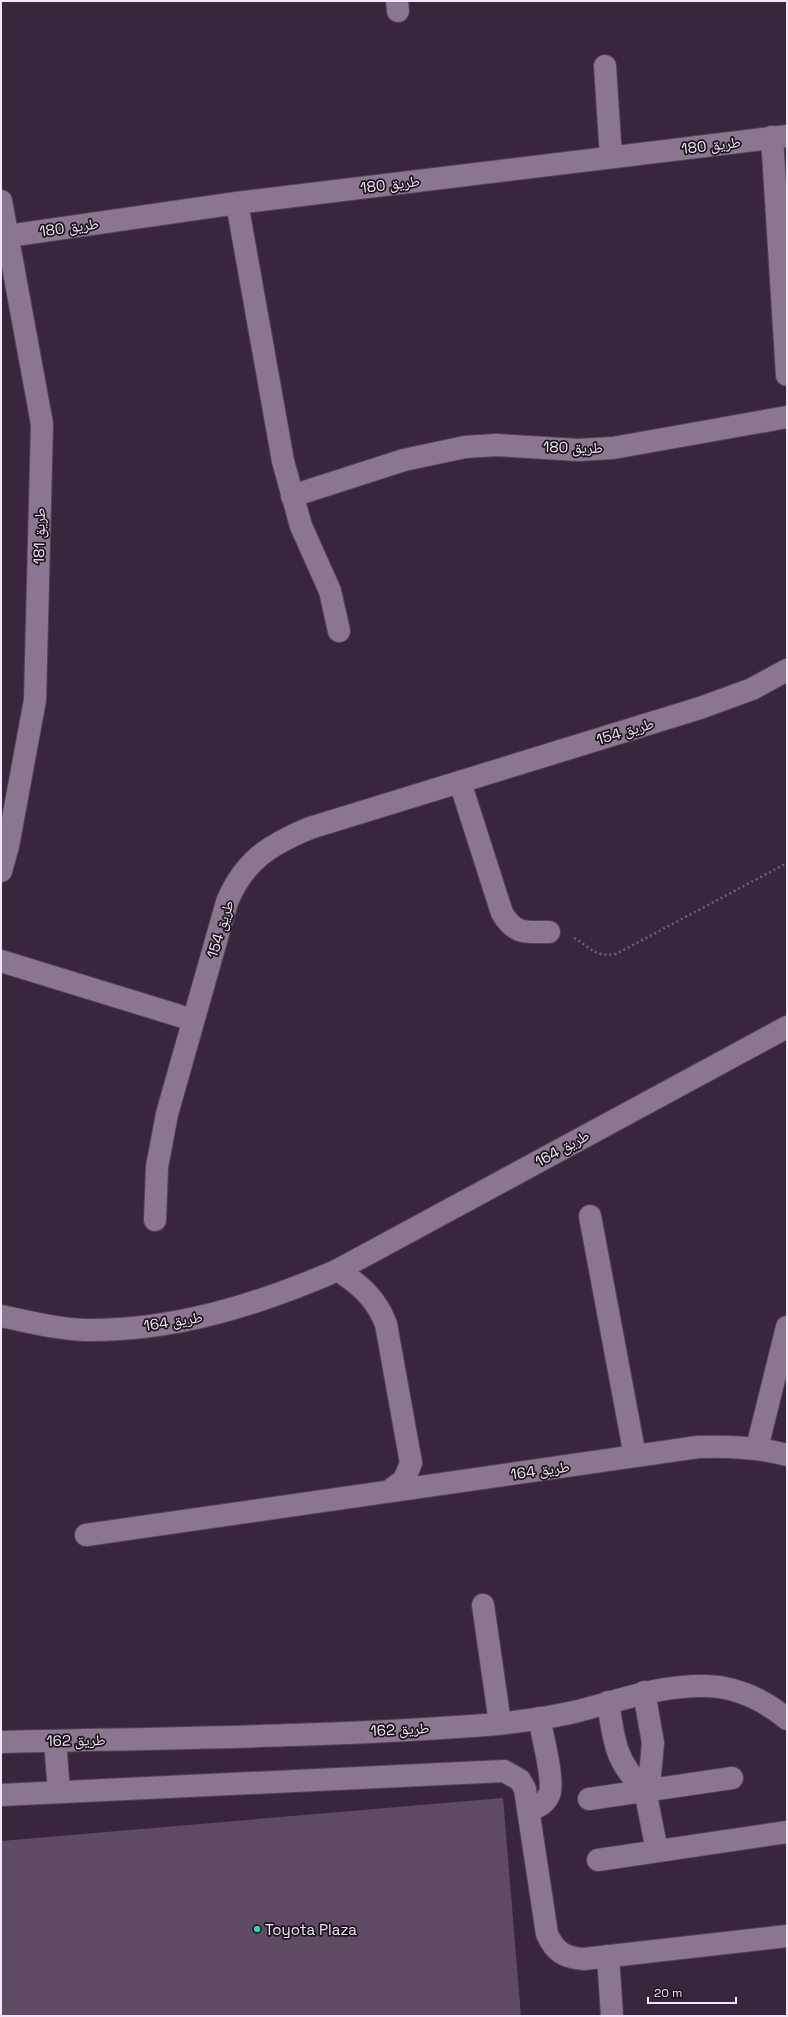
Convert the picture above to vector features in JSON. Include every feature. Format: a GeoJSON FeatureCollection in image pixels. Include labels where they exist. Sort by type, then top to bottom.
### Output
{"type":"FeatureCollection","features":[{"type":"Feature","properties":{"kind":"street"},"geometry":{"type":"LineString","coordinates":[[605,66],[611,157]]}},
{"type":"Feature","properties":{"kind":"street","name":"طريق 180"},"geometry":{"type":"LineString","coordinates":[[8,236],[237,203],[780,136],[787,375]]}},
{"type":"Feature","properties":{"kind":"street","name":"طريق 181"},"geometry":{"type":"LineString","coordinates":[[1,201],[42,424],[35,700],[8,846],[1,872]]}},
{"type":"Feature","properties":{"kind":"street"},"geometry":{"type":"LineString","coordinates":[[237,203],[275,425],[292,496],[302,526],[330,591],[339,631]]}},
{"type":"Feature","properties":{"kind":"street","name":"طريق 180"},"geometry":{"type":"LineString","coordinates":[[292,496],[404,460],[457,448],[496,445],[578,450],[613,448],[787,417]]}},
{"type":"Feature","properties":{"kind":"street","name":"طريق 154"},"geometry":{"type":"LineString","coordinates":[[155,1220],[155,1194],[161,1140],[193,1020],[227,902],[235,884],[246,868],[260,854],[276,843],[310,828],[726,699],[752,689],[787,670]]}},
{"type":"Feature","properties":{"kind":"street"},"geometry":{"type":"LineString","coordinates":[[460,782],[502,913],[507,922],[514,929],[523,932],[549,932]]}},
{"type":"Feature","properties":{"kind":"street"},"geometry":{"type":"LineString","coordinates":[[1,961],[193,1020]]}},
{"type":"Feature","properties":{"kind":"street","name":"طريق 164"},"geometry":{"type":"LineString","coordinates":[[1,1316],[41,1324],[84,1330],[120,1328],[171,1323],[214,1314],[256,1303],[297,1288],[338,1270],[787,1027]]}},
{"type":"Feature","properties":{"kind":"street"},"geometry":{"type":"LineString","coordinates":[[590,1216],[635,1456]]}},
{"type":"Feature","properties":{"kind":"street","name":"طريق 164"},"geometry":{"type":"LineString","coordinates":[[338,1270],[366,1290],[381,1311],[386,1324],[411,1463],[404,1480],[389,1491]]}},
{"type":"Feature","properties":{"kind":"street"},"geometry":{"type":"LineString","coordinates":[[757,1448],[787,1327]]}},
{"type":"Feature","properties":{"kind":"street","name":"طريق 164"},"geometry":{"type":"LineString","coordinates":[[86,1536],[698,1447],[727,1446],[757,1448],[787,1455]]}},
{"type":"Feature","properties":{"kind":"street"},"geometry":{"type":"LineString","coordinates":[[483,1605],[500,1724]]}},
{"type":"Feature","properties":{"kind":"street","name":"طريق 162"},"geometry":{"type":"LineString","coordinates":[[1,1742],[265,1736],[500,1724],[574,1712],[644,1692],[688,1686],[710,1686],[733,1690],[754,1697],[775,1709],[787,1719]]}},
{"type":"Feature","properties":{"kind":"street"},"geometry":{"type":"LineString","coordinates":[[644,1692],[653,1743],[652,1759],[646,1790],[657,1852]]}},
{"type":"Feature","properties":{"kind":"street"},"geometry":{"type":"LineString","coordinates":[[608,1702],[616,1750],[623,1766],[633,1779],[646,1790]]}},
{"type":"Feature","properties":{"kind":"street"},"geometry":{"type":"LineString","coordinates":[[530,1810],[541,1805],[546,1800],[551,1788],[539,1718]]}},
{"type":"Feature","properties":{"kind":"street"},"geometry":{"type":"LineString","coordinates":[[55,1741],[59,1792]]}},
{"type":"Feature","properties":{"kind":"street"},"geometry":{"type":"LineString","coordinates":[[1,1795],[504,1771],[520,1780],[525,1789],[530,1810],[547,1934],[552,1945],[560,1954],[572,1958],[608,1956],[787,1936]]}},
{"type":"Feature","properties":{"kind":"street"},"geometry":{"type":"LineString","coordinates":[[589,1799],[732,1778]]}},
{"type":"Feature","properties":{"kind":"street"},"geometry":{"type":"LineString","coordinates":[[598,1860],[787,1832]]}},
{"type":"Feature","properties":{"kind":"street"},"geometry":{"type":"LineString","coordinates":[[608,1956],[612,2016]]}},
{"type":"Feature","properties":{"kind":"path"},"geometry":{"type":"LineString","coordinates":[[549,932],[568,935],[592,952],[599,954],[616,954],[787,863]]}},
{"type":"Feature","properties":{"kind":"building","name":"Toyota Plaza"},"geometry":{"type":"Polygon","coordinates":[[[503,1798],[521,2016],[1,2016],[1,1841],[503,1798]]]}},
{"type":"Feature","properties":{"kind":"place","name":"Toyota Plaza"},"geometry":{"type":"Point","coordinates":[257,1929]}}]}
